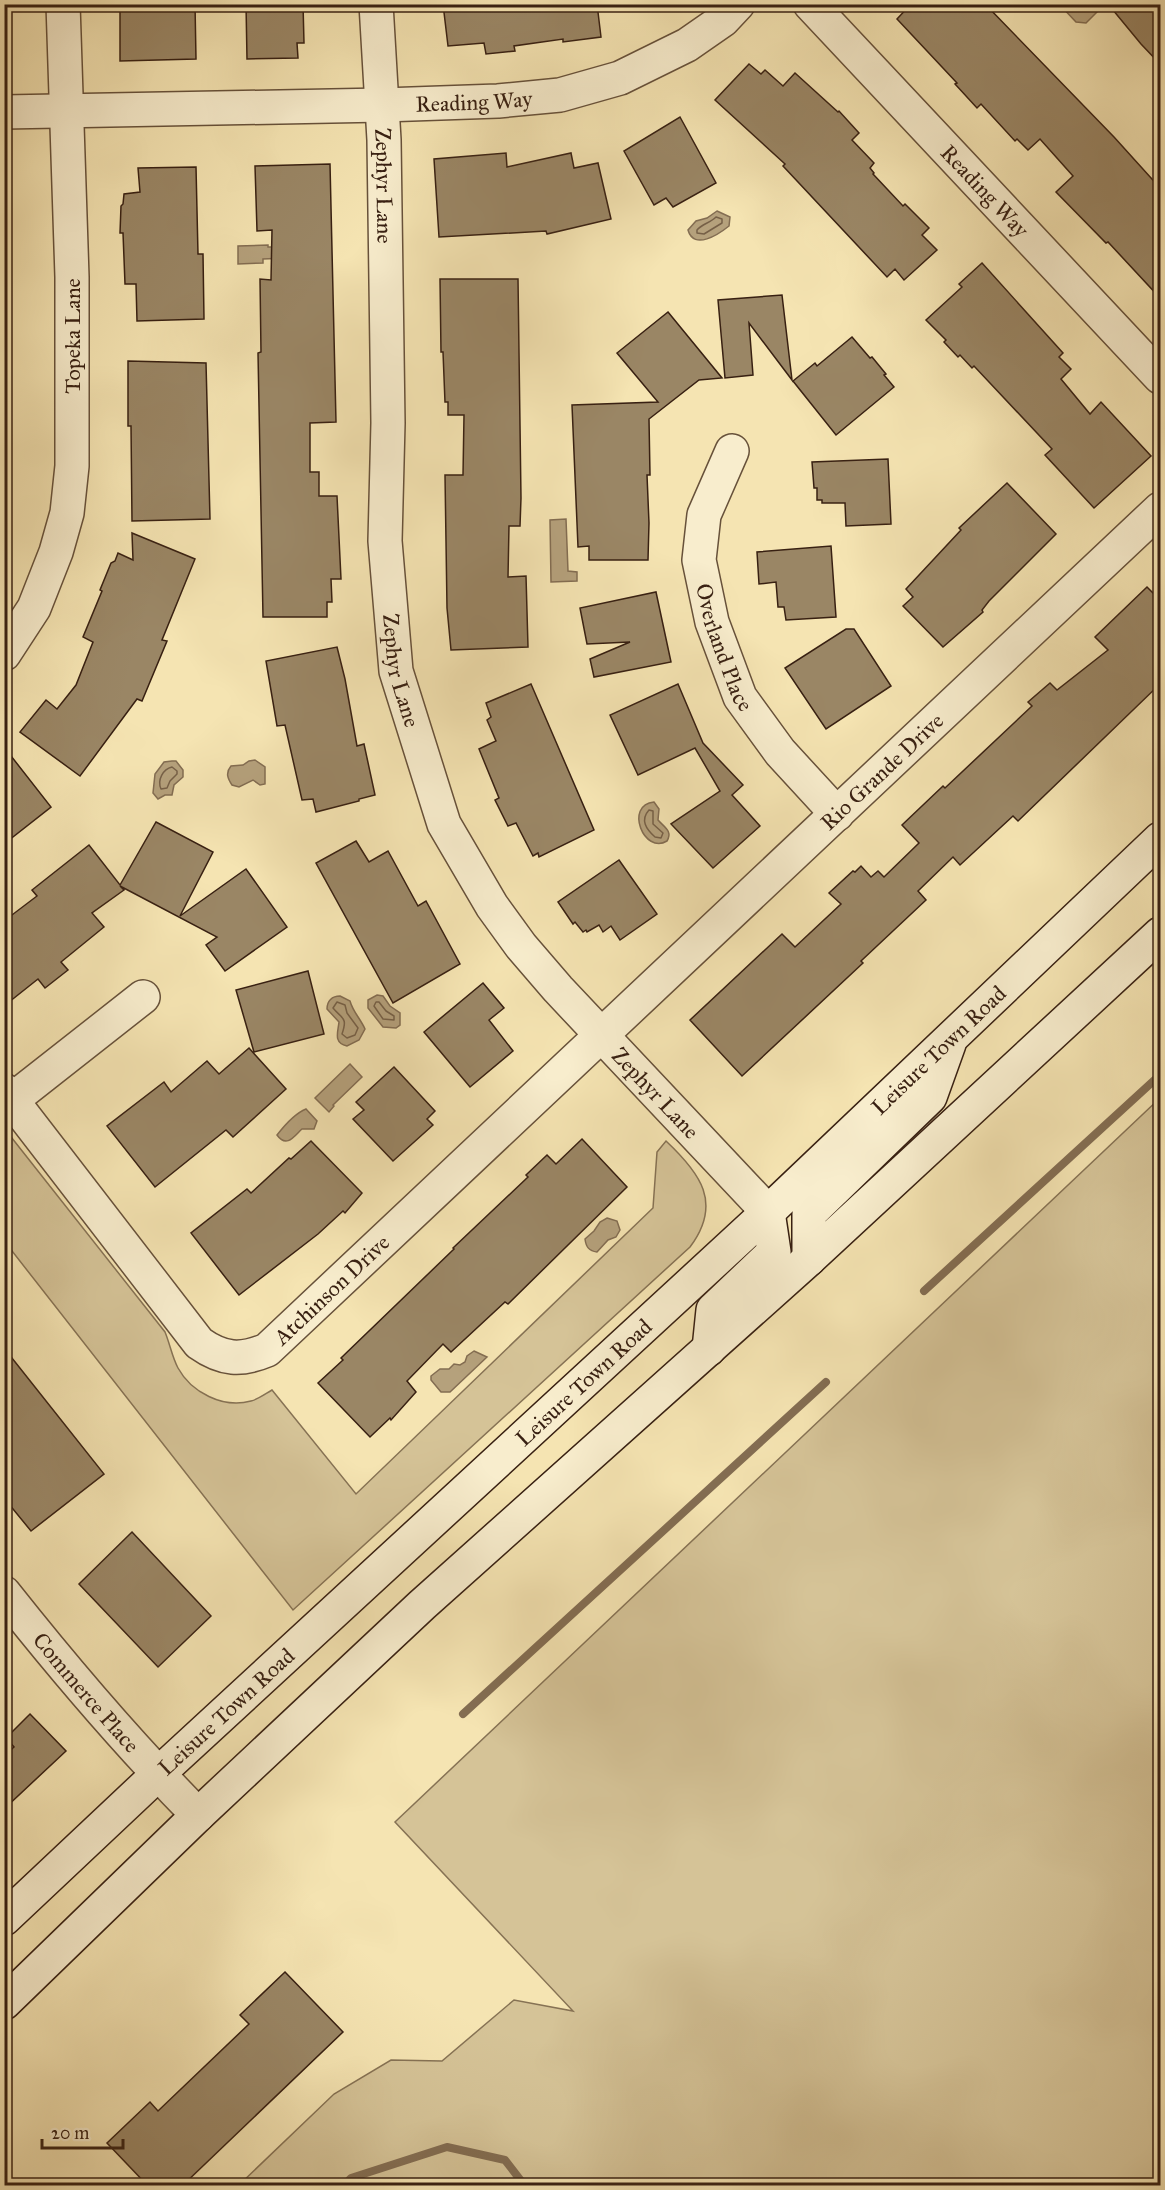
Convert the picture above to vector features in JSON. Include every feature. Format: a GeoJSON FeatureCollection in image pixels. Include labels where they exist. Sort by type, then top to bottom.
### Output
{"type":"FeatureCollection","features":[{"type":"Feature","properties":{"kind":"street","name":"Topeka Lane"},"geometry":{"type":"LineString","coordinates":[[4,654],[34,608],[56,552],[66,513],[72,466],[72,277],[63,4]]}},
{"type":"Feature","properties":{"kind":"street","name":"Zephyr Lane"},"geometry":{"type":"LineString","coordinates":[[376,4],[383,105],[388,423],[385,541],[396,671],[444,824],[492,906],[521,946],[768,1212]]}},
{"type":"Feature","properties":{"kind":"street","name":"Reading Way"},"geometry":{"type":"LineString","coordinates":[[4,112],[383,105],[535,98],[560,94],[620,78],[687,45],[723,20],[738,4]]}},
{"type":"Feature","properties":{"kind":"street","name":"Reading Way"},"geometry":{"type":"LineString","coordinates":[[810,4],[1161,377]]}},
{"type":"Feature","properties":{"kind":"street","name":"Overland Place"},"geometry":{"type":"LineString","coordinates":[[732,450],[704,515],[699,560],[711,622],[740,697],[780,752],[837,814]]}},
{"type":"Feature","properties":{"kind":"street","name":"Rio Grande Drive"},"geometry":{"type":"LineString","coordinates":[[602,1034],[1161,509]]}},
{"type":"Feature","properties":{"kind":"street","name":"Leisure Town Road"},"geometry":{"type":"LineString","coordinates":[[4,1919],[158,1774],[768,1212],[1161,839]]}},
{"type":"Feature","properties":{"kind":"street"},"geometry":{"type":"LineString","coordinates":[[4,2003],[198,1815],[422,1605],[809,1259],[1161,934]]}},
{"type":"Feature","properties":{"kind":"street"},"geometry":{"type":"LineString","coordinates":[[8,1096],[143,997]]}},
{"type":"Feature","properties":{"kind":"street","name":"Atchinson Drive"},"geometry":{"type":"LineString","coordinates":[[8,1096],[199,1343],[222,1355],[248,1357],[267,1350],[278,1341],[602,1034]]}},
{"type":"Feature","properties":{"kind":"street"},"geometry":{"type":"LineString","coordinates":[[809,1259],[809,1214],[930,1097],[951,1039]]}},
{"type":"Feature","properties":{"kind":"street"},"geometry":{"type":"LineString","coordinates":[[709,1349],[713,1310],[774,1252],[768,1212]]}},
{"type":"Feature","properties":{"kind":"street","name":"Commerce Place"},"geometry":{"type":"LineString","coordinates":[[4,1593],[59,1661],[158,1774],[198,1815]]}},
{"type":"Feature","properties":{"kind":"shaded area"},"geometry":{"type":"Polygon","coordinates":[[[1160,1098],[1160,2185],[239,2185],[334,2094],[391,2060],[442,2061],[514,2000],[573,2011],[395,1822],[1160,1098]]]}},
{"type":"Feature","properties":{"kind":"shaded area"},"geometry":{"type":"Polygon","coordinates":[[[4,1128],[165,1332],[174,1359],[184,1377],[199,1391],[230,1403],[251,1401],[272,1390],[356,1494],[653,1208],[657,1152],[666,1141],[697,1177],[706,1203],[705,1216],[700,1231],[690,1247],[293,1610],[5,1242],[4,1128]]]}},
{"type":"Feature","properties":{"kind":"water"},"geometry":{"type":"Polygon","coordinates":[[[1060,5],[1091,5],[1097,12],[1086,23],[1076,22],[1060,5]]]}},
{"type":"Feature","properties":{"kind":"water"},"geometry":{"type":"Polygon","coordinates":[[[717,211],[730,217],[729,226],[707,239],[701,240],[691,236],[688,230],[696,221],[707,218],[717,211]]]}},
{"type":"Feature","properties":{"kind":"water"},"geometry":{"type":"Polygon","coordinates":[[[268,245],[268,247],[287,247],[287,258],[263,259],[263,263],[238,264],[238,246],[268,245]]]}},
{"type":"Feature","properties":{"kind":"water"},"geometry":{"type":"Polygon","coordinates":[[[566,519],[568,571],[577,572],[577,581],[551,582],[550,520],[566,519]]]}},
{"type":"Feature","properties":{"kind":"water"},"geometry":{"type":"Polygon","coordinates":[[[255,760],[265,767],[265,784],[260,785],[253,780],[239,787],[232,785],[228,778],[231,766],[243,765],[255,760]]]}},
{"type":"Feature","properties":{"kind":"water"},"geometry":{"type":"Polygon","coordinates":[[[176,761],[183,770],[183,777],[174,785],[172,795],[165,795],[158,799],[153,793],[155,774],[164,762],[176,761]]]}},
{"type":"Feature","properties":{"kind":"water"},"geometry":{"type":"Polygon","coordinates":[[[654,802],[659,809],[658,820],[669,834],[667,841],[659,843],[645,836],[639,819],[640,811],[645,805],[654,802]]]}},
{"type":"Feature","properties":{"kind":"water"},"geometry":{"type":"Polygon","coordinates":[[[377,995],[383,996],[390,1006],[400,1013],[400,1025],[396,1028],[383,1027],[368,1008],[368,1000],[377,995]]]}},
{"type":"Feature","properties":{"kind":"water"},"geometry":{"type":"Polygon","coordinates":[[[340,996],[350,1001],[365,1029],[359,1040],[347,1046],[338,1040],[339,1022],[327,1009],[330,999],[340,996]]]}},
{"type":"Feature","properties":{"kind":"water"},"geometry":{"type":"Polygon","coordinates":[[[350,1064],[362,1077],[333,1105],[329,1112],[315,1098],[350,1064]]]}},
{"type":"Feature","properties":{"kind":"water"},"geometry":{"type":"Polygon","coordinates":[[[306,1109],[317,1121],[314,1129],[302,1129],[287,1141],[281,1139],[277,1135],[280,1131],[306,1109]]]}},
{"type":"Feature","properties":{"kind":"water"},"geometry":{"type":"Polygon","coordinates":[[[607,1218],[617,1221],[620,1230],[616,1237],[608,1240],[597,1252],[592,1251],[585,1239],[600,1222],[607,1218]]]}},
{"type":"Feature","properties":{"kind":"water"},"geometry":{"type":"Polygon","coordinates":[[[474,1351],[487,1357],[450,1392],[441,1392],[431,1380],[431,1376],[440,1369],[449,1369],[454,1364],[460,1365],[474,1351]]]}},
{"type":"Feature","properties":{"kind":"building"},"geometry":{"type":"Polygon","coordinates":[[[120,4],[195,4],[196,59],[120,61],[120,4]]]}},
{"type":"Feature","properties":{"kind":"building"},"geometry":{"type":"Polygon","coordinates":[[[246,4],[303,4],[304,43],[297,43],[298,58],[247,59],[246,4]]]}},
{"type":"Feature","properties":{"kind":"building"},"geometry":{"type":"Polygon","coordinates":[[[443,4],[597,4],[601,37],[563,42],[563,39],[514,46],[515,51],[486,54],[484,43],[448,46],[443,4]]]}},
{"type":"Feature","properties":{"kind":"building"},"geometry":{"type":"Polygon","coordinates":[[[911,4],[985,4],[1161,189],[1161,299],[1108,242],[1106,243],[1056,192],[1073,176],[1040,139],[1028,150],[1017,139],[1015,141],[981,104],[977,108],[955,84],[957,83],[897,19],[911,4]]]}},
{"type":"Feature","properties":{"kind":"building"},"geometry":{"type":"Polygon","coordinates":[[[1108,4],[1161,4],[1161,65],[1141,44],[1108,4]]]}},
{"type":"Feature","properties":{"kind":"building"},"geometry":{"type":"Polygon","coordinates":[[[749,64],[761,74],[765,70],[783,86],[795,73],[839,111],[859,133],[852,140],[874,163],[870,168],[873,174],[903,206],[905,204],[929,228],[922,235],[937,250],[904,280],[895,269],[887,277],[783,166],[785,164],[715,100],[749,64]]]}},
{"type":"Feature","properties":{"kind":"building"},"geometry":{"type":"Polygon","coordinates":[[[680,117],[716,183],[673,207],[666,198],[654,205],[624,151],[680,117]]]}},
{"type":"Feature","properties":{"kind":"building"},"geometry":{"type":"Polygon","coordinates":[[[506,153],[507,167],[571,153],[574,168],[598,163],[611,219],[547,234],[546,231],[439,237],[434,159],[506,153]]]}},
{"type":"Feature","properties":{"kind":"building"},"geometry":{"type":"Polygon","coordinates":[[[330,164],[336,422],[310,423],[310,472],[319,472],[319,496],[337,496],[341,579],[331,579],[332,602],[327,602],[327,617],[263,617],[258,353],[261,352],[260,279],[271,280],[272,230],[257,231],[255,166],[330,164]]]}},
{"type":"Feature","properties":{"kind":"building"},"geometry":{"type":"Polygon","coordinates":[[[196,167],[198,254],[203,254],[204,319],[137,321],[136,284],[125,284],[123,233],[120,233],[124,194],[140,192],[138,168],[196,167]]]}},
{"type":"Feature","properties":{"kind":"building"},"geometry":{"type":"Polygon","coordinates":[[[982,263],[1063,353],[1059,357],[1071,369],[1061,379],[1090,414],[1101,402],[1151,456],[1094,508],[1045,455],[1052,449],[974,366],[972,368],[960,355],[958,357],[944,342],[946,340],[926,320],[962,287],[959,284],[982,263]]]}},
{"type":"Feature","properties":{"kind":"building"},"geometry":{"type":"Polygon","coordinates":[[[440,279],[518,279],[521,498],[520,526],[509,526],[508,577],[526,576],[528,647],[451,650],[447,608],[445,475],[463,475],[464,415],[448,415],[448,402],[445,402],[443,352],[441,352],[440,279]]]}},
{"type":"Feature","properties":{"kind":"building"},"geometry":{"type":"Polygon","coordinates":[[[782,295],[792,380],[749,323],[753,375],[725,378],[718,300],[782,295]]]}},
{"type":"Feature","properties":{"kind":"building"},"geometry":{"type":"Polygon","coordinates":[[[668,312],[722,378],[699,380],[649,419],[648,560],[589,560],[589,546],[578,547],[572,405],[658,402],[617,353],[668,312]]]}},
{"type":"Feature","properties":{"kind":"building"},"geometry":{"type":"Polygon","coordinates":[[[852,337],[870,358],[872,357],[894,387],[836,435],[793,381],[815,363],[817,366],[852,337]]]}},
{"type":"Feature","properties":{"kind":"building"},"geometry":{"type":"Polygon","coordinates":[[[128,361],[206,363],[210,519],[132,521],[128,361]]]}},
{"type":"Feature","properties":{"kind":"building"},"geometry":{"type":"Polygon","coordinates":[[[888,459],[891,524],[846,526],[845,503],[822,503],[822,500],[817,500],[812,462],[888,459]]]}},
{"type":"Feature","properties":{"kind":"building"},"geometry":{"type":"Polygon","coordinates":[[[1007,483],[1056,534],[989,601],[982,610],[983,612],[943,647],[903,606],[913,597],[906,589],[961,530],[959,528],[1007,483]]]}},
{"type":"Feature","properties":{"kind":"building"},"geometry":{"type":"Polygon","coordinates":[[[132,533],[195,559],[162,640],[167,641],[142,701],[137,699],[80,776],[20,732],[46,700],[57,709],[76,685],[93,642],[83,637],[102,591],[100,590],[111,563],[115,561],[118,553],[133,560],[132,533]]]}},
{"type":"Feature","properties":{"kind":"building"},"geometry":{"type":"Polygon","coordinates":[[[831,546],[836,617],[786,620],[784,607],[778,607],[776,582],[759,584],[757,552],[831,546]]]}},
{"type":"Feature","properties":{"kind":"building"},"geometry":{"type":"Polygon","coordinates":[[[1147,587],[1161,601],[1161,683],[1018,821],[1013,816],[960,865],[953,857],[918,891],[926,900],[861,961],[863,963],[742,1076],[690,1020],[782,934],[795,947],[841,904],[829,893],[853,871],[855,872],[861,866],[871,877],[878,871],[884,877],[919,843],[902,825],[1032,706],[1028,702],[1050,683],[1057,690],[1108,650],[1095,637],[1147,587]]]}},
{"type":"Feature","properties":{"kind":"building"},"geometry":{"type":"Polygon","coordinates":[[[656,592],[671,662],[594,677],[590,659],[630,642],[587,644],[580,608],[656,592]]]}},
{"type":"Feature","properties":{"kind":"building"},"geometry":{"type":"Polygon","coordinates":[[[846,629],[854,629],[891,686],[826,729],[785,668],[846,629]]]}},
{"type":"Feature","properties":{"kind":"building"},"geometry":{"type":"Polygon","coordinates":[[[337,647],[357,746],[364,744],[375,795],[316,812],[313,799],[302,800],[285,725],[277,726],[266,661],[337,647]]]}},
{"type":"Feature","properties":{"kind":"building"},"geometry":{"type":"Polygon","coordinates":[[[531,684],[594,830],[539,857],[538,853],[533,856],[516,823],[508,826],[495,800],[499,798],[479,749],[496,741],[487,720],[491,717],[486,703],[531,684]]]}},
{"type":"Feature","properties":{"kind":"building"},"geometry":{"type":"Polygon","coordinates":[[[678,684],[703,743],[743,785],[732,795],[760,826],[713,868],[671,824],[720,791],[695,748],[638,775],[610,715],[678,684]]]}},
{"type":"Feature","properties":{"kind":"building"},"geometry":{"type":"Polygon","coordinates":[[[4,747],[51,807],[4,844],[4,747]]]}},
{"type":"Feature","properties":{"kind":"building"},"geometry":{"type":"Polygon","coordinates":[[[156,822],[213,852],[180,916],[246,869],[287,927],[225,971],[206,945],[217,937],[120,886],[124,890],[92,913],[104,927],[61,962],[68,970],[45,988],[38,979],[4,1006],[4,921],[37,896],[32,890],[89,845],[120,885],[156,822]]]}},
{"type":"Feature","properties":{"kind":"building"},"geometry":{"type":"Polygon","coordinates":[[[356,841],[369,862],[388,851],[418,906],[426,901],[460,964],[393,1003],[316,863],[356,841]]]}},
{"type":"Feature","properties":{"kind":"building"},"geometry":{"type":"Polygon","coordinates":[[[619,860],[657,914],[620,940],[611,926],[603,932],[599,925],[583,932],[575,922],[573,924],[558,902],[619,860]]]}},
{"type":"Feature","properties":{"kind":"building"},"geometry":{"type":"Polygon","coordinates":[[[308,971],[324,1034],[254,1052],[236,990],[308,971]]]}},
{"type":"Feature","properties":{"kind":"building"},"geometry":{"type":"Polygon","coordinates":[[[483,983],[504,1008],[489,1020],[513,1051],[470,1087],[424,1032],[483,983]]]}},
{"type":"Feature","properties":{"kind":"building"},"geometry":{"type":"Polygon","coordinates":[[[249,1048],[286,1089],[233,1137],[226,1130],[155,1187],[107,1126],[164,1082],[171,1092],[207,1061],[219,1074],[249,1048]]]}},
{"type":"Feature","properties":{"kind":"building"},"geometry":{"type":"Polygon","coordinates":[[[394,1067],[435,1111],[427,1119],[433,1125],[393,1161],[353,1119],[364,1110],[356,1102],[394,1067]]]}},
{"type":"Feature","properties":{"kind":"building"},"geometry":{"type":"Polygon","coordinates":[[[582,1139],[627,1187],[508,1304],[505,1302],[451,1352],[443,1344],[407,1381],[416,1392],[391,1420],[390,1418],[370,1437],[318,1383],[453,1248],[528,1177],[526,1175],[547,1155],[556,1164],[582,1139]]]}},
{"type":"Feature","properties":{"kind":"building"},"geometry":{"type":"Polygon","coordinates":[[[311,1141],[362,1193],[345,1213],[343,1211],[318,1234],[239,1295],[191,1233],[247,1189],[251,1193],[311,1141]]]}},
{"type":"Feature","properties":{"kind":"building"},"geometry":{"type":"Polygon","coordinates":[[[4,1348],[104,1474],[31,1531],[4,1498],[4,1348]]]}},
{"type":"Feature","properties":{"kind":"building"},"geometry":{"type":"Polygon","coordinates":[[[132,1532],[211,1616],[158,1667],[79,1584],[132,1532]]]}},
{"type":"Feature","properties":{"kind":"building"},"geometry":{"type":"Polygon","coordinates":[[[30,1714],[66,1751],[4,1809],[4,1756],[14,1747],[6,1738],[30,1714]]]}},
{"type":"Feature","properties":{"kind":"building"},"geometry":{"type":"Polygon","coordinates":[[[285,1972],[343,2032],[182,2186],[148,2186],[107,2143],[150,2102],[158,2111],[249,2024],[240,2015],[285,1972]]]}},
{"type":"Feature","properties":{"kind":"waterway"},"geometry":{"type":"LineString","coordinates":[[924,1291],[1160,1075]]}},
{"type":"Feature","properties":{"kind":"waterway"},"geometry":{"type":"LineString","coordinates":[[463,1714],[826,1382]]}},
{"type":"Feature","properties":{"kind":"waterway"},"geometry":{"type":"LineString","coordinates":[[343,2186],[351,2178],[447,2147],[505,2160],[525,2186]]}}]}
